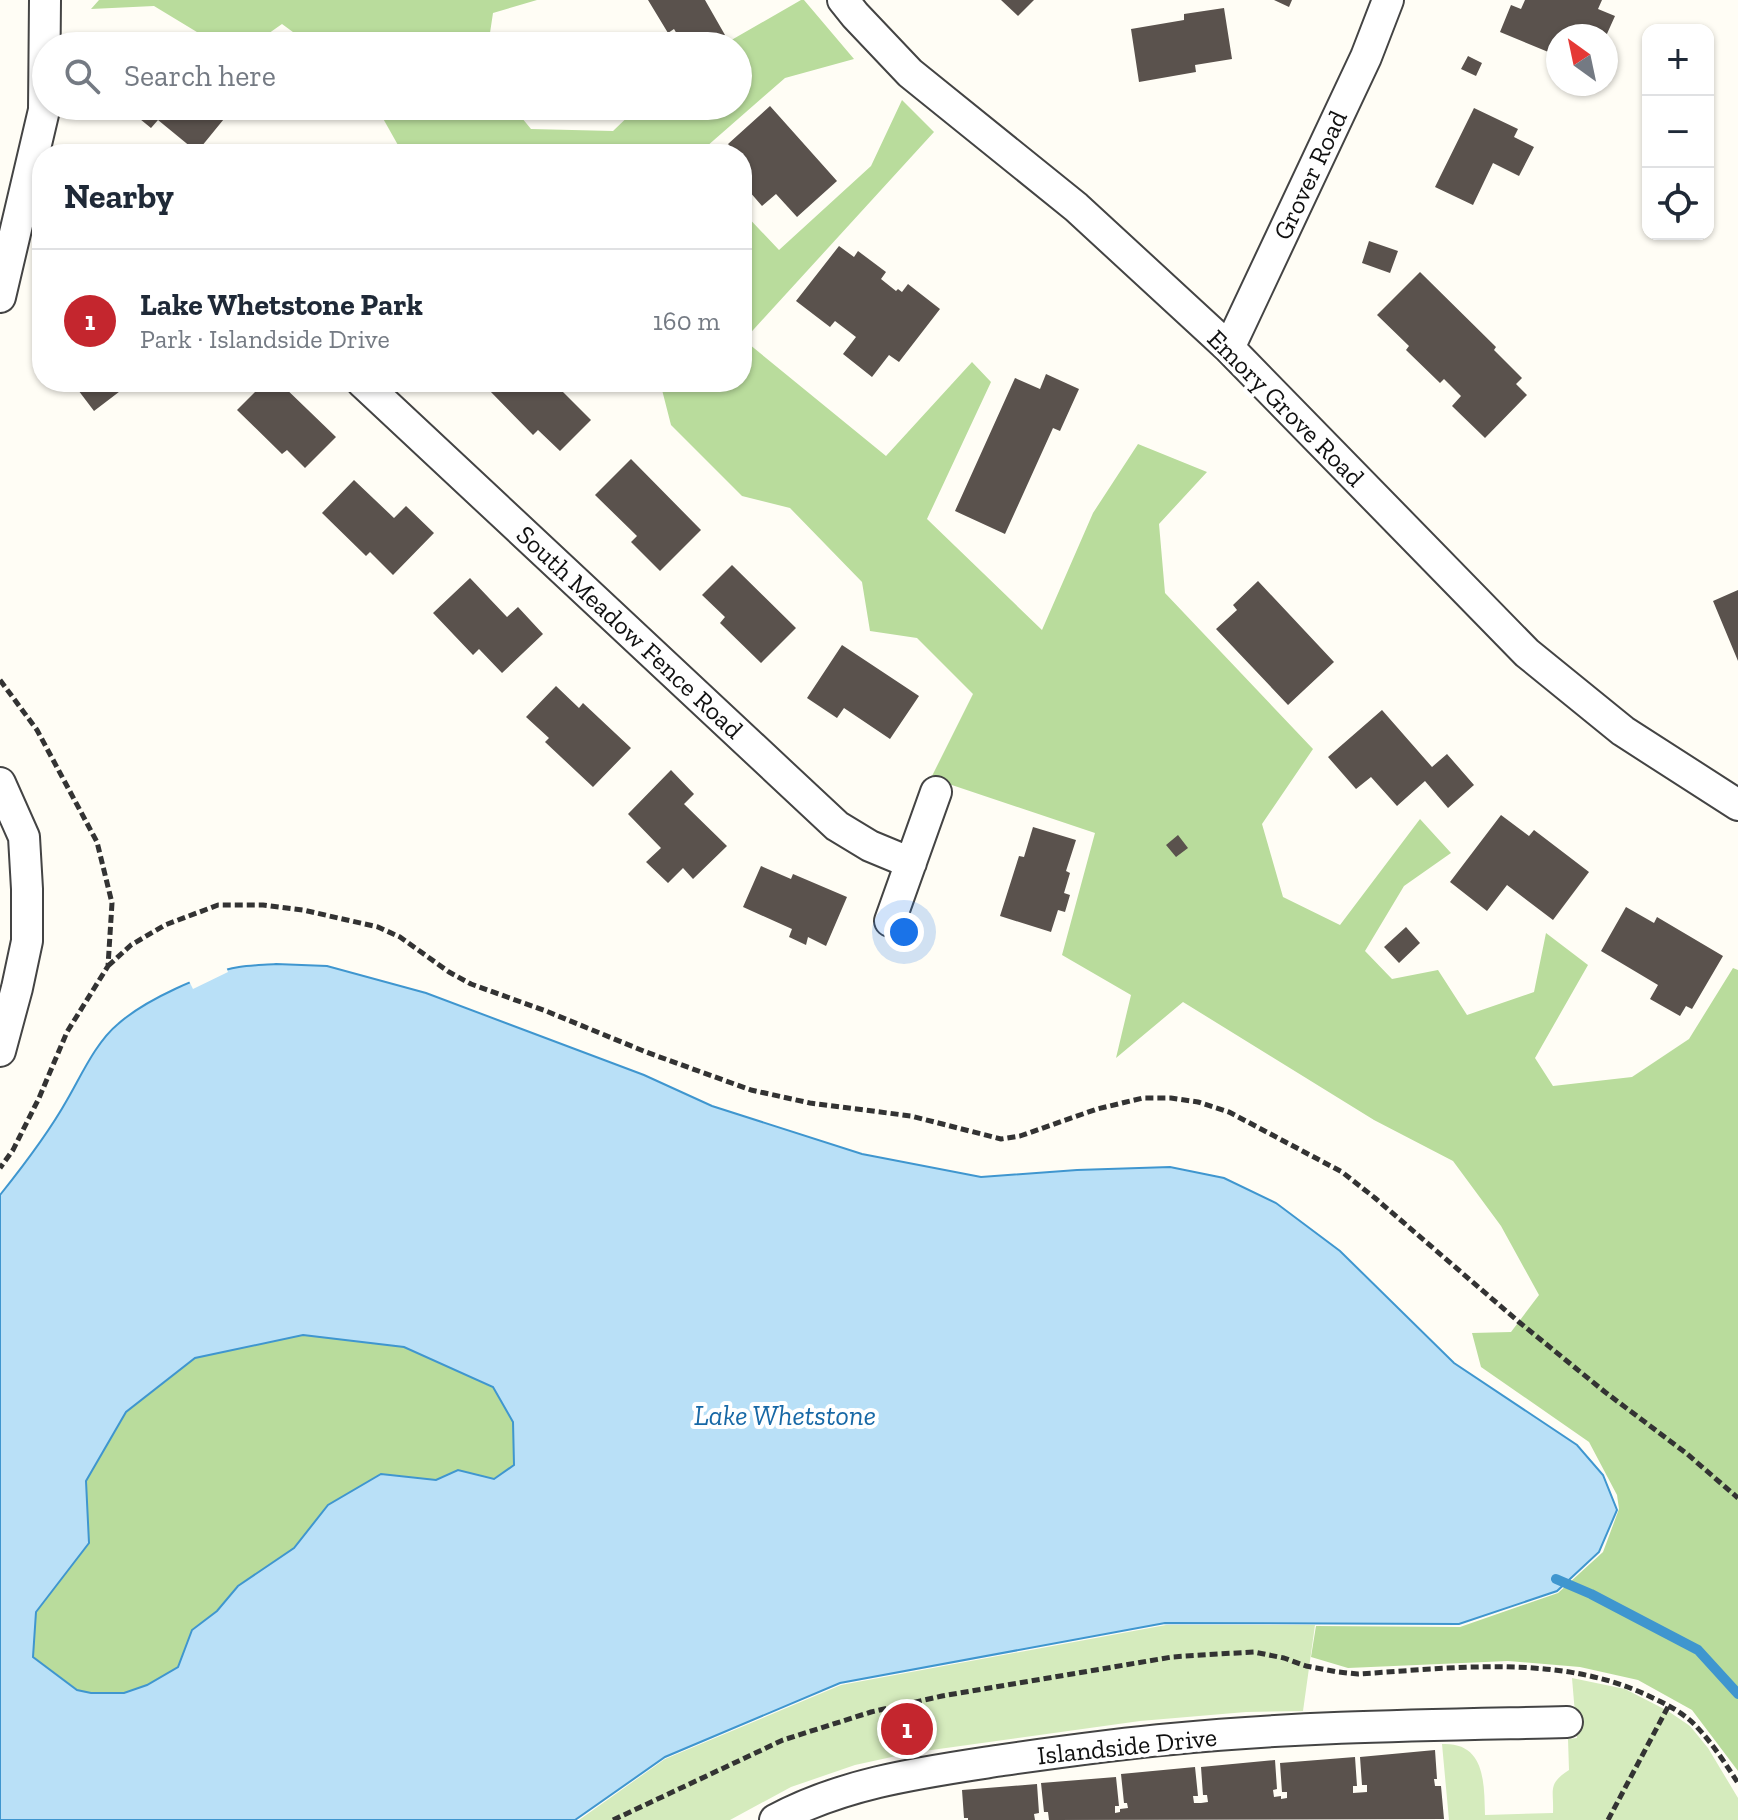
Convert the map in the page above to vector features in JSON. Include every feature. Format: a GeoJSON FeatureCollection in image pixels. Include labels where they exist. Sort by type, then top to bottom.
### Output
{"type":"FeatureCollection","features":[{"type":"Feature","properties":{"kind":"street"},"geometry":{"type":"LineString","coordinates":[[45,0],[45,32]]}},
{"type":"Feature","properties":{"kind":"street","name":"Emory Grove Road"},"geometry":{"type":"LineString","coordinates":[[843,0],[910,73],[1076,207],[1229,348],[1527,653],[1623,731],[1738,805]]}},
{"type":"Feature","properties":{"kind":"street","name":"Grover Road"},"geometry":{"type":"LineString","coordinates":[[1229,348],[1366,57],[1388,0]]}},
{"type":"Feature","properties":{"kind":"street"},"geometry":{"type":"LineString","coordinates":[[36,144],[42,120]]}},
{"type":"Feature","properties":{"kind":"street"},"geometry":{"type":"LineString","coordinates":[[0,297],[32,160]]}},
{"type":"Feature","properties":{"kind":"street","name":"South Meadow Fence Road"},"geometry":{"type":"LineString","coordinates":[[373,392],[837,826],[870,846],[911,863]]}},
{"type":"Feature","properties":{"kind":"street"},"geometry":{"type":"LineString","coordinates":[[0,783],[24,837],[27,889],[27,941],[0,1051]]}},
{"type":"Feature","properties":{"kind":"street"},"geometry":{"type":"LineString","coordinates":[[890,921],[936,792]]}},
{"type":"Feature","properties":{"kind":"street","name":"Islandside Drive"},"geometry":{"type":"LineString","coordinates":[[775,1820],[814,1801],[863,1785],[1060,1752],[1271,1732],[1567,1722]]}},
{"type":"Feature","properties":{"kind":"path"},"geometry":{"type":"LineString","coordinates":[[0,680],[37,730],[97,842],[112,903],[108,966]]}},
{"type":"Feature","properties":{"kind":"path"},"geometry":{"type":"LineString","coordinates":[[0,1168],[13,1150],[39,1098],[67,1032],[108,966],[131,945],[165,925],[218,905],[276,906],[303,910],[378,927],[400,937],[471,984],[751,1090],[810,1103],[911,1116],[1001,1139],[1143,1098],[1171,1098],[1219,1109],[1342,1172],[1519,1322],[1686,1453],[1738,1498]]}},
{"type":"Feature","properties":{"kind":"path"},"geometry":{"type":"LineString","coordinates":[[613,1820],[783,1740],[871,1712],[993,1687],[1172,1657],[1254,1652],[1317,1668],[1358,1674],[1526,1667],[1578,1673],[1628,1685],[1669,1705],[1693,1723],[1738,1783]]}},
{"type":"Feature","properties":{"kind":"path"},"geometry":{"type":"LineString","coordinates":[[1608,1820],[1669,1705]]}},
{"type":"Feature","properties":{"kind":"green space"},"geometry":{"type":"Polygon","coordinates":[[[99,0],[537,0],[493,13],[490,32],[293,32],[282,24],[271,32],[197,32],[154,6],[91,9],[99,0]]]}},
{"type":"Feature","properties":{"kind":"green space"},"geometry":{"type":"Polygon","coordinates":[[[804,0],[854,59],[785,78],[752,107],[752,32],[745,32],[804,0]]]}},
{"type":"Feature","properties":{"kind":"green space"},"geometry":{"type":"Polygon","coordinates":[[[902,100],[934,132],[752,331],[752,222],[779,250],[871,166],[902,100]]]}},
{"type":"Feature","properties":{"kind":"green space"},"geometry":{"type":"Polygon","coordinates":[[[384,120],[524,120],[531,129],[613,131],[624,120],[737,120],[709,144],[397,144],[384,120]]]}},
{"type":"Feature","properties":{"kind":"green space"},"geometry":{"type":"Polygon","coordinates":[[[752,347],[886,456],[972,362],[991,382],[927,519],[1042,630],[1093,513],[1138,444],[1207,472],[1159,524],[1165,593],[1313,749],[1262,824],[1283,897],[1340,925],[1420,819],[1451,853],[1404,886],[1365,951],[1392,979],[1438,970],[1467,1015],[1534,992],[1546,933],[1588,965],[1535,1058],[1553,1086],[1632,1077],[1689,1039],[1733,968],[1738,970],[1738,1771],[1692,1710],[1638,1680],[1580,1667],[1508,1661],[1348,1668],[1311,1657],[1316,1626],[1460,1627],[1558,1593],[1603,1552],[1619,1509],[1617,1495],[1589,1442],[1481,1367],[1472,1333],[1511,1332],[1539,1295],[1501,1226],[1453,1161],[1374,1120],[1183,1002],[1116,1058],[1131,995],[1062,955],[1095,833],[931,778],[973,694],[917,638],[870,631],[862,582],[790,508],[742,496],[671,425],[663,392],[752,392],[752,347]]]}},
{"type":"Feature","properties":{"kind":"green space"},"geometry":{"type":"Polygon","coordinates":[[[302,1335],[405,1347],[493,1387],[513,1422],[514,1465],[494,1479],[458,1470],[436,1480],[381,1474],[328,1505],[294,1548],[238,1586],[217,1611],[192,1630],[178,1667],[147,1685],[124,1693],[77,1690],[33,1657],[36,1612],[89,1543],[86,1481],[126,1412],[195,1358],[302,1335]]]}},
{"type":"Feature","properties":{"kind":"green space"},"geometry":{"type":"Polygon","coordinates":[[[1166,1625],[1315,1625],[1303,1711],[1246,1712],[1140,1721],[910,1753],[855,1765],[791,1787],[730,1820],[579,1820],[665,1759],[841,1685],[1166,1625]]]}},
{"type":"Feature","properties":{"kind":"green space"},"geometry":{"type":"Polygon","coordinates":[[[1572,1678],[1625,1689],[1690,1726],[1708,1748],[1738,1798],[1738,1820],[1449,1820],[1442,1744],[1456,1745],[1475,1757],[1483,1778],[1485,1815],[1553,1813],[1555,1784],[1569,1770],[1568,1739],[1577,1738],[1572,1678]]]}},
{"type":"Feature","properties":{"kind":"water","name":"Lake Whetstone"},"geometry":{"type":"Polygon","coordinates":[[[271,964],[327,966],[426,993],[644,1075],[712,1106],[862,1154],[981,1177],[1170,1167],[1224,1178],[1276,1203],[1340,1251],[1454,1363],[1577,1445],[1603,1475],[1617,1510],[1599,1552],[1557,1591],[1459,1624],[1165,1623],[840,1683],[665,1757],[575,1820],[0,1820],[0,1195],[52,1125],[96,1050],[118,1024],[143,1006],[192,981],[225,970],[271,964]],[[303,1335],[195,1358],[126,1412],[86,1481],[89,1543],[36,1612],[33,1657],[77,1690],[124,1693],[147,1685],[178,1667],[192,1630],[217,1611],[238,1586],[294,1548],[328,1505],[381,1474],[436,1480],[458,1470],[494,1479],[514,1465],[513,1422],[493,1387],[404,1347],[303,1335]]]}},
{"type":"Feature","properties":{"kind":"pier"},"geometry":{"type":"Polygon","coordinates":[[[226,966],[228,972],[193,989],[188,979],[226,966]]]}},
{"type":"Feature","properties":{"kind":"building"},"geometry":{"type":"Polygon","coordinates":[[[648,0],[705,0],[723,32],[676,32],[674,29],[667,32],[648,0]]]}},
{"type":"Feature","properties":{"kind":"building"},"geometry":{"type":"Polygon","coordinates":[[[1001,0],[1034,0],[1018,16],[1001,0]]]}},
{"type":"Feature","properties":{"kind":"building"},"geometry":{"type":"Polygon","coordinates":[[[1274,0],[1292,0],[1289,7],[1274,0]]]}},
{"type":"Feature","properties":{"kind":"building"},"geometry":{"type":"Polygon","coordinates":[[[1525,0],[1602,0],[1598,9],[1615,16],[1611,24],[1546,24],[1546,51],[1500,32],[1511,5],[1521,9],[1525,0]]]}},
{"type":"Feature","properties":{"kind":"building"},"geometry":{"type":"Polygon","coordinates":[[[1224,8],[1232,59],[1195,65],[1196,72],[1139,82],[1131,29],[1184,20],[1184,14],[1224,8]]]}},
{"type":"Feature","properties":{"kind":"building"},"geometry":{"type":"Polygon","coordinates":[[[1468,56],[1482,63],[1476,76],[1461,69],[1468,56]]]}},
{"type":"Feature","properties":{"kind":"building"},"geometry":{"type":"Polygon","coordinates":[[[770,106],[837,181],[797,217],[776,194],[762,206],[752,194],[752,144],[728,144],[770,106]]]}},
{"type":"Feature","properties":{"kind":"building"},"geometry":{"type":"Polygon","coordinates":[[[1474,108],[1518,129],[1514,137],[1534,147],[1519,176],[1493,163],[1473,205],[1435,187],[1474,108]]]}},
{"type":"Feature","properties":{"kind":"building"},"geometry":{"type":"Polygon","coordinates":[[[141,120],[158,120],[151,128],[141,120]]]}},
{"type":"Feature","properties":{"kind":"building"},"geometry":{"type":"Polygon","coordinates":[[[158,120],[223,120],[204,144],[187,144],[158,120]]]}},
{"type":"Feature","properties":{"kind":"building"},"geometry":{"type":"Polygon","coordinates":[[[1369,241],[1398,251],[1390,273],[1362,263],[1369,241]]]}},
{"type":"Feature","properties":{"kind":"building"},"geometry":{"type":"Polygon","coordinates":[[[839,246],[854,257],[858,251],[886,272],[881,279],[896,291],[902,292],[908,284],[940,309],[899,362],[889,355],[872,377],[843,354],[856,337],[835,321],[830,327],[796,301],[839,246]]]}},
{"type":"Feature","properties":{"kind":"building"},"geometry":{"type":"Polygon","coordinates":[[[1420,272],[1496,347],[1494,350],[1522,378],[1516,384],[1527,395],[1485,438],[1452,406],[1461,396],[1444,379],[1440,383],[1406,350],[1409,346],[1377,315],[1420,272]]]}},
{"type":"Feature","properties":{"kind":"building"},"geometry":{"type":"Polygon","coordinates":[[[1046,374],[1079,389],[1060,431],[1053,428],[1005,534],[955,511],[1015,378],[1040,389],[1046,374]]]}},
{"type":"Feature","properties":{"kind":"building"},"geometry":{"type":"Polygon","coordinates":[[[80,392],[119,392],[94,411],[80,392]]]}},
{"type":"Feature","properties":{"kind":"building"},"geometry":{"type":"Polygon","coordinates":[[[255,392],[289,392],[336,437],[305,468],[287,450],[282,454],[237,410],[255,392]]]}},
{"type":"Feature","properties":{"kind":"building"},"geometry":{"type":"Polygon","coordinates":[[[491,392],[563,392],[591,420],[560,451],[538,430],[533,435],[491,392]]]}},
{"type":"Feature","properties":{"kind":"building"},"geometry":{"type":"Polygon","coordinates":[[[631,459],[701,530],[660,571],[631,542],[637,536],[595,495],[631,459]]]}},
{"type":"Feature","properties":{"kind":"building"},"geometry":{"type":"Polygon","coordinates":[[[354,480],[394,518],[406,506],[434,533],[393,575],[370,552],[366,556],[322,513],[354,480]]]}},
{"type":"Feature","properties":{"kind":"building"},"geometry":{"type":"Polygon","coordinates":[[[732,565],[796,628],[761,663],[720,623],[725,617],[702,595],[732,565]]]}},
{"type":"Feature","properties":{"kind":"building"},"geometry":{"type":"Polygon","coordinates":[[[470,578],[507,617],[518,607],[543,634],[502,673],[479,649],[473,655],[433,613],[470,578]]]}},
{"type":"Feature","properties":{"kind":"building"},"geometry":{"type":"Polygon","coordinates":[[[1258,581],[1334,662],[1288,705],[1216,629],[1237,610],[1233,605],[1258,581]]]}},
{"type":"Feature","properties":{"kind":"building"},"geometry":{"type":"Polygon","coordinates":[[[1738,590],[1738,661],[1713,601],[1738,590]]]}},
{"type":"Feature","properties":{"kind":"building"},"geometry":{"type":"Polygon","coordinates":[[[842,645],[919,696],[890,739],[844,708],[837,718],[807,698],[842,645]]]}},
{"type":"Feature","properties":{"kind":"building"},"geometry":{"type":"Polygon","coordinates":[[[556,686],[579,708],[583,703],[631,748],[593,787],[545,742],[549,738],[526,717],[556,686]]]}},
{"type":"Feature","properties":{"kind":"building"},"geometry":{"type":"Polygon","coordinates":[[[1382,710],[1432,767],[1447,754],[1474,785],[1448,808],[1425,781],[1397,806],[1371,777],[1356,789],[1328,757],[1382,710]]]}},
{"type":"Feature","properties":{"kind":"building"},"geometry":{"type":"Polygon","coordinates":[[[671,770],[694,794],[684,804],[727,846],[693,879],[683,868],[668,883],[646,862],[661,848],[628,814],[671,770]]]}},
{"type":"Feature","properties":{"kind":"building"},"geometry":{"type":"Polygon","coordinates":[[[1501,815],[1529,836],[1534,830],[1589,872],[1553,920],[1507,885],[1487,911],[1450,882],[1501,815]]]}},
{"type":"Feature","properties":{"kind":"building"},"geometry":{"type":"Polygon","coordinates":[[[1033,827],[1076,840],[1066,871],[1070,873],[1064,893],[1070,895],[1065,912],[1058,910],[1051,932],[1000,916],[1019,856],[1024,857],[1033,827]]]}},
{"type":"Feature","properties":{"kind":"building"},"geometry":{"type":"Polygon","coordinates":[[[1178,835],[1188,848],[1176,857],[1166,845],[1178,835]]]}},
{"type":"Feature","properties":{"kind":"building"},"geometry":{"type":"Polygon","coordinates":[[[761,866],[791,879],[793,874],[847,897],[826,946],[808,937],[806,945],[789,937],[792,929],[743,907],[761,866]]]}},
{"type":"Feature","properties":{"kind":"building"},"geometry":{"type":"Polygon","coordinates":[[[1626,907],[1654,923],[1657,917],[1723,956],[1692,1009],[1686,1006],[1680,1016],[1650,999],[1658,985],[1601,951],[1626,907]]]}},
{"type":"Feature","properties":{"kind":"building"},"geometry":{"type":"Polygon","coordinates":[[[1406,927],[1420,943],[1399,963],[1384,947],[1406,927]]]}},
{"type":"Feature","properties":{"kind":"building"},"geometry":{"type":"Polygon","coordinates":[[[1435,1750],[1437,1779],[1434,1779],[1435,1786],[1441,1786],[1444,1819],[1049,1820],[1048,1812],[1044,1812],[1041,1783],[1116,1777],[1119,1806],[1115,1806],[1115,1813],[1128,1808],[1124,1803],[1121,1774],[1195,1767],[1198,1796],[1193,1796],[1194,1803],[1201,1803],[1208,1802],[1207,1795],[1203,1795],[1201,1767],[1275,1760],[1277,1789],[1273,1790],[1274,1797],[1287,1798],[1287,1792],[1282,1792],[1280,1763],[1355,1757],[1357,1786],[1353,1786],[1353,1793],[1367,1792],[1367,1785],[1362,1785],[1360,1757],[1435,1750]]]}},
{"type":"Feature","properties":{"kind":"building"},"geometry":{"type":"Polygon","coordinates":[[[1037,1784],[1039,1813],[1034,1814],[1035,1820],[964,1818],[962,1790],[1037,1784]]]}},
{"type":"Feature","properties":{"kind":"waterway"},"geometry":{"type":"LineString","coordinates":[[1556,1579],[1698,1650],[1738,1694]]}},
{"type":"Feature","properties":{"kind":"place","name":"Lake Whetstone Park"},"geometry":{"type":"Point","coordinates":[907,1729]}}]}
